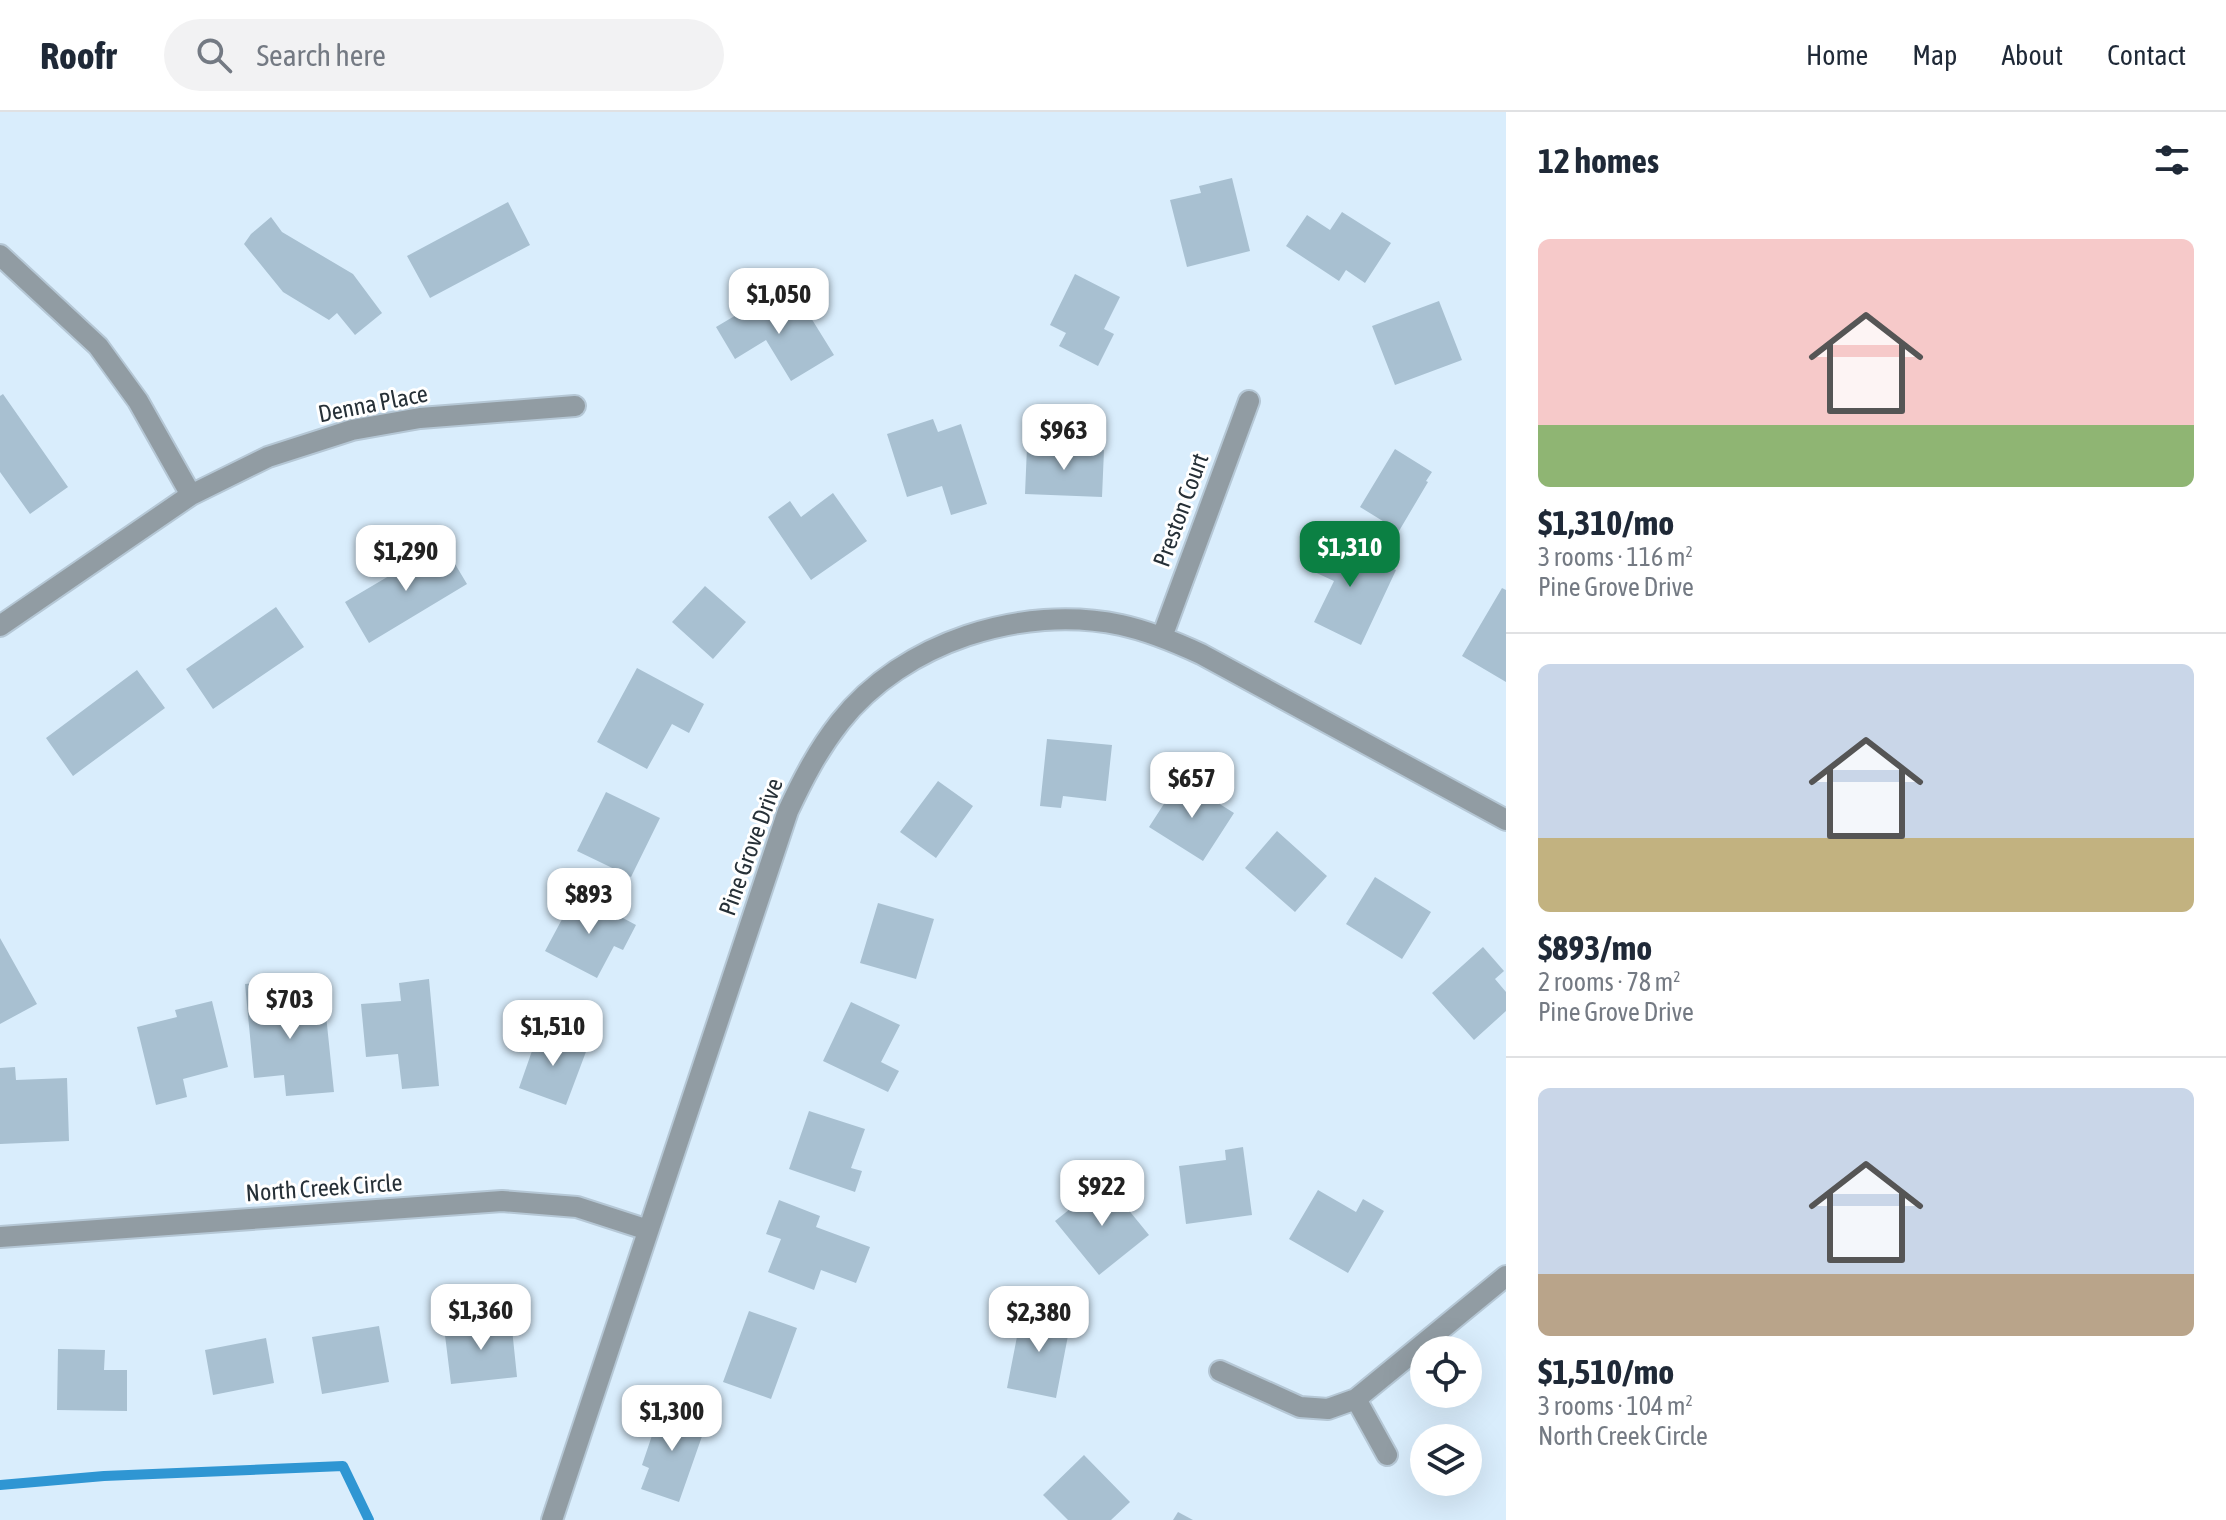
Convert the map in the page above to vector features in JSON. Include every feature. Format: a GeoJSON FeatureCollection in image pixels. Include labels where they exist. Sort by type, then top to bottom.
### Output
{"type":"FeatureCollection","features":[{"type":"Feature","properties":{"kind":"street"},"geometry":{"type":"LineString","coordinates":[[0,255],[98,346],[138,401],[191,495]]}},
{"type":"Feature","properties":{"kind":"street","name":"Preston Court"},"geometry":{"type":"LineString","coordinates":[[1162,637],[1249,401]]}},
{"type":"Feature","properties":{"kind":"street","name":"Denna Place"},"geometry":{"type":"LineString","coordinates":[[0,626],[191,495],[268,457],[352,430],[420,418],[575,406]]}},
{"type":"Feature","properties":{"kind":"street","name":"Pine Grove Drive"},"geometry":{"type":"LineString","coordinates":[[552,1520],[788,811],[812,761],[842,719],[875,687],[908,663],[988,629],[1033,621],[1074,620],[1119,625],[1162,637],[1201,654],[1506,820]]}},
{"type":"Feature","properties":{"kind":"street","name":"North Creek Circle"},"geometry":{"type":"LineString","coordinates":[[0,1237],[502,1201],[577,1207],[648,1230]]}},
{"type":"Feature","properties":{"kind":"street"},"geometry":{"type":"LineString","coordinates":[[1220,1371],[1300,1407],[1328,1409],[1356,1399],[1506,1276]]}},
{"type":"Feature","properties":{"kind":"street"},"geometry":{"type":"LineString","coordinates":[[1356,1399],[1387,1455]]}},
{"type":"Feature","properties":{"kind":"building"},"geometry":{"type":"Polygon","coordinates":[[[1232,178],[1250,251],[1187,267],[1170,200],[1201,193],[1199,186],[1232,178]]]}},
{"type":"Feature","properties":{"kind":"building"},"geometry":{"type":"Polygon","coordinates":[[[508,202],[530,245],[430,298],[407,256],[508,202]]]}},
{"type":"Feature","properties":{"kind":"building"},"geometry":{"type":"Polygon","coordinates":[[[1342,212],[1391,243],[1365,283],[1346,270],[1339,281],[1286,246],[1307,215],[1330,230],[1342,212]]]}},
{"type":"Feature","properties":{"kind":"building"},"geometry":{"type":"Polygon","coordinates":[[[271,217],[282,232],[353,274],[382,313],[355,335],[337,313],[329,320],[283,292],[244,244],[271,217]]]}},
{"type":"Feature","properties":{"kind":"building"},"geometry":{"type":"Polygon","coordinates":[[[1075,274],[1120,297],[1104,329],[1114,334],[1098,366],[1059,346],[1066,333],[1050,325],[1075,274]]]}},
{"type":"Feature","properties":{"kind":"building"},"geometry":{"type":"Polygon","coordinates":[[[795,292],[834,355],[791,381],[766,340],[735,359],[716,327],[748,308],[753,317],[795,292]]]}},
{"type":"Feature","properties":{"kind":"building"},"geometry":{"type":"Polygon","coordinates":[[[1439,301],[1462,360],[1395,385],[1372,326],[1439,301]]]}},
{"type":"Feature","properties":{"kind":"building"},"geometry":{"type":"Polygon","coordinates":[[[3,394],[68,487],[30,514],[0,472],[0,396],[3,394]]]}},
{"type":"Feature","properties":{"kind":"building"},"geometry":{"type":"Polygon","coordinates":[[[933,419],[938,432],[961,424],[987,504],[951,515],[942,486],[907,497],[887,434],[933,419]]]}},
{"type":"Feature","properties":{"kind":"building"},"geometry":{"type":"Polygon","coordinates":[[[1027,447],[1104,450],[1102,497],[1025,494],[1027,447]]]}},
{"type":"Feature","properties":{"kind":"building"},"geometry":{"type":"Polygon","coordinates":[[[1395,449],[1432,472],[1399,531],[1360,507],[1395,449]]]}},
{"type":"Feature","properties":{"kind":"building"},"geometry":{"type":"Polygon","coordinates":[[[833,493],[867,541],[811,580],[768,517],[790,501],[801,517],[833,493]]]}},
{"type":"Feature","properties":{"kind":"building"},"geometry":{"type":"Polygon","coordinates":[[[1324,536],[1396,570],[1361,645],[1314,622],[1334,581],[1308,569],[1324,536]]]}},
{"type":"Feature","properties":{"kind":"building"},"geometry":{"type":"Polygon","coordinates":[[[443,544],[467,584],[369,643],[345,602],[443,544]]]}},
{"type":"Feature","properties":{"kind":"building"},"geometry":{"type":"Polygon","coordinates":[[[705,586],[746,622],[713,659],[672,622],[705,586]]]}},
{"type":"Feature","properties":{"kind":"building"},"geometry":{"type":"Polygon","coordinates":[[[1502,588],[1506,590],[1506,682],[1462,656],[1502,588]]]}},
{"type":"Feature","properties":{"kind":"building"},"geometry":{"type":"Polygon","coordinates":[[[276,607],[304,647],[213,709],[186,669],[276,607]]]}},
{"type":"Feature","properties":{"kind":"building"},"geometry":{"type":"Polygon","coordinates":[[[637,668],[704,704],[689,733],[672,724],[647,769],[597,742],[637,668]]]}},
{"type":"Feature","properties":{"kind":"building"},"geometry":{"type":"Polygon","coordinates":[[[137,670],[165,708],[73,776],[46,738],[137,670]]]}},
{"type":"Feature","properties":{"kind":"building"},"geometry":{"type":"Polygon","coordinates":[[[1047,739],[1112,745],[1106,801],[1063,796],[1061,808],[1040,806],[1047,739]]]}},
{"type":"Feature","properties":{"kind":"building"},"geometry":{"type":"Polygon","coordinates":[[[1180,779],[1234,813],[1203,861],[1149,827],[1180,779]]]}},
{"type":"Feature","properties":{"kind":"building"},"geometry":{"type":"Polygon","coordinates":[[[938,781],[973,806],[936,858],[900,832],[938,781]]]}},
{"type":"Feature","properties":{"kind":"building"},"geometry":{"type":"Polygon","coordinates":[[[606,792],[660,818],[631,877],[577,851],[606,792]]]}},
{"type":"Feature","properties":{"kind":"building"},"geometry":{"type":"Polygon","coordinates":[[[1277,831],[1327,876],[1295,912],[1245,868],[1277,831]]]}},
{"type":"Feature","properties":{"kind":"building"},"geometry":{"type":"Polygon","coordinates":[[[1375,877],[1431,912],[1402,959],[1346,924],[1375,877]]]}},
{"type":"Feature","properties":{"kind":"building"},"geometry":{"type":"Polygon","coordinates":[[[576,893],[636,925],[623,950],[614,946],[597,978],[545,951],[576,893]]]}},
{"type":"Feature","properties":{"kind":"building"},"geometry":{"type":"Polygon","coordinates":[[[878,903],[934,919],[916,979],[860,963],[878,903]]]}},
{"type":"Feature","properties":{"kind":"building"},"geometry":{"type":"Polygon","coordinates":[[[0,938],[37,1004],[0,1024],[0,938]]]}},
{"type":"Feature","properties":{"kind":"building"},"geometry":{"type":"Polygon","coordinates":[[[1483,947],[1504,971],[1495,979],[1506,992],[1506,1011],[1474,1040],[1432,993],[1483,947]]]}},
{"type":"Feature","properties":{"kind":"building"},"geometry":{"type":"Polygon","coordinates":[[[429,979],[439,1086],[402,1089],[398,1054],[366,1057],[361,1004],[401,1001],[399,983],[429,979]]]}},
{"type":"Feature","properties":{"kind":"building"},"geometry":{"type":"Polygon","coordinates":[[[265,982],[267,1002],[324,996],[334,1092],[286,1096],[284,1075],[254,1078],[245,984],[265,982]]]}},
{"type":"Feature","properties":{"kind":"building"},"geometry":{"type":"Polygon","coordinates":[[[212,1001],[228,1067],[183,1079],[187,1097],[156,1105],[137,1027],[177,1017],[175,1010],[212,1001]]]}},
{"type":"Feature","properties":{"kind":"building"},"geometry":{"type":"Polygon","coordinates":[[[851,1002],[900,1025],[881,1062],[899,1071],[888,1092],[823,1061],[851,1002]]]}},
{"type":"Feature","properties":{"kind":"building"},"geometry":{"type":"Polygon","coordinates":[[[539,1031],[587,1049],[566,1105],[519,1088],[539,1031]]]}},
{"type":"Feature","properties":{"kind":"building"},"geometry":{"type":"Polygon","coordinates":[[[15,1067],[16,1080],[67,1078],[69,1141],[0,1144],[0,1068],[15,1067]]]}},
{"type":"Feature","properties":{"kind":"building"},"geometry":{"type":"Polygon","coordinates":[[[809,1111],[865,1129],[851,1168],[862,1171],[855,1192],[789,1169],[809,1111]]]}},
{"type":"Feature","properties":{"kind":"building"},"geometry":{"type":"Polygon","coordinates":[[[1243,1147],[1252,1215],[1186,1224],[1179,1166],[1226,1160],[1225,1150],[1243,1147]]]}},
{"type":"Feature","properties":{"kind":"building"},"geometry":{"type":"Polygon","coordinates":[[[1105,1181],[1149,1235],[1099,1275],[1055,1221],[1105,1181]]]}},
{"type":"Feature","properties":{"kind":"building"},"geometry":{"type":"Polygon","coordinates":[[[1318,1190],[1356,1212],[1363,1199],[1384,1211],[1348,1273],[1289,1239],[1318,1190]]]}},
{"type":"Feature","properties":{"kind":"building"},"geometry":{"type":"Polygon","coordinates":[[[779,1200],[820,1216],[816,1227],[870,1247],[856,1283],[821,1270],[814,1290],[768,1272],[781,1239],[766,1234],[779,1200]]]}},
{"type":"Feature","properties":{"kind":"building"},"geometry":{"type":"Polygon","coordinates":[[[749,1311],[797,1328],[771,1399],[723,1382],[749,1311]]]}},
{"type":"Feature","properties":{"kind":"building"},"geometry":{"type":"Polygon","coordinates":[[[1022,1311],[1071,1320],[1056,1398],[1007,1388],[1022,1311]]]}},
{"type":"Feature","properties":{"kind":"building"},"geometry":{"type":"Polygon","coordinates":[[[511,1319],[517,1377],[451,1384],[444,1327],[511,1319]]]}},
{"type":"Feature","properties":{"kind":"building"},"geometry":{"type":"Polygon","coordinates":[[[379,1326],[389,1382],[322,1394],[312,1337],[379,1326]]]}},
{"type":"Feature","properties":{"kind":"building"},"geometry":{"type":"Polygon","coordinates":[[[266,1338],[274,1383],[213,1395],[205,1350],[266,1338]]]}},
{"type":"Feature","properties":{"kind":"building"},"geometry":{"type":"Polygon","coordinates":[[[58,1349],[105,1350],[104,1370],[127,1370],[127,1411],[57,1410],[58,1349]]]}},
{"type":"Feature","properties":{"kind":"building"},"geometry":{"type":"Polygon","coordinates":[[[662,1406],[707,1422],[679,1502],[641,1489],[649,1468],[642,1465],[662,1406]]]}},
{"type":"Feature","properties":{"kind":"building"},"geometry":{"type":"Polygon","coordinates":[[[1084,1455],[1130,1502],[1111,1520],[1068,1520],[1043,1495],[1084,1455]]]}},
{"type":"Feature","properties":{"kind":"building"},"geometry":{"type":"Polygon","coordinates":[[[1178,1512],[1193,1520],[1173,1520],[1178,1512]]]}},
{"type":"Feature","properties":{"kind":"waterway"},"geometry":{"type":"LineString","coordinates":[[0,1485],[104,1476],[343,1466],[369,1520]]}}]}
